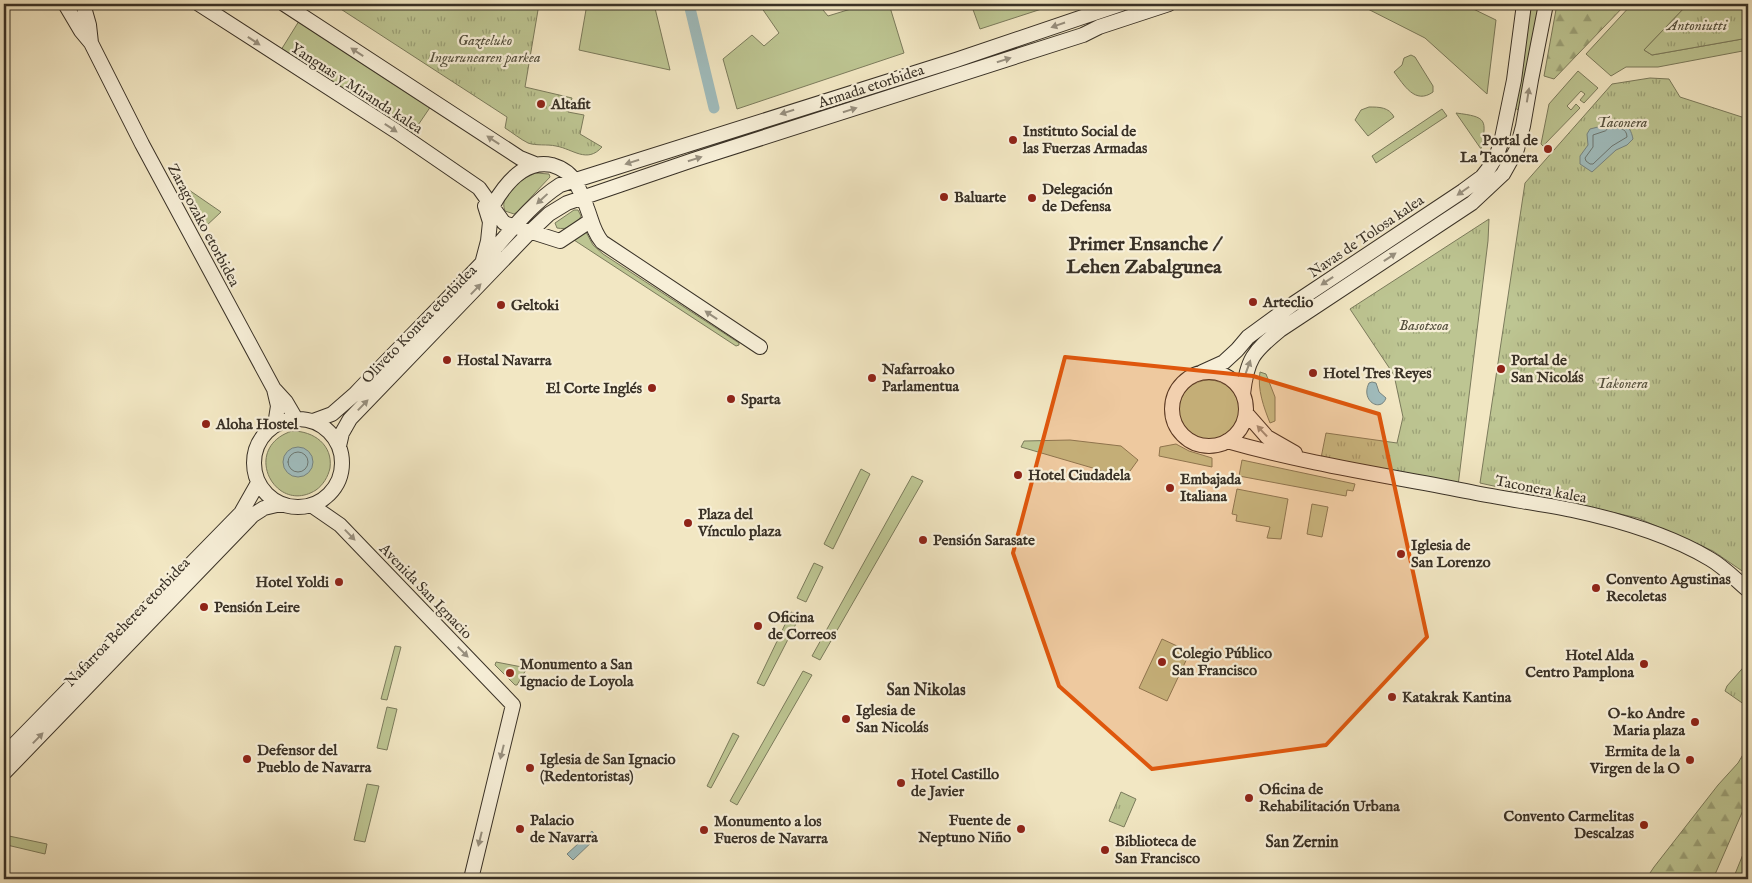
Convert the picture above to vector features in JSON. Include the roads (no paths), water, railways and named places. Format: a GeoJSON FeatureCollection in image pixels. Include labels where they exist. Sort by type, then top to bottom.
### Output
{"type":"FeatureCollection","features":[{"type":"Feature","properties":{"kind":"main road","name":"Zaragozako etorbidea"},"geometry":{"type":"LineString","coordinates":[[65,4],[81,31],[91,43],[142,144],[274,390],[278,406],[275,425]]}},
{"type":"Feature","properties":{"kind":"main road","name":"Zaragozako etorbidea"},"geometry":{"type":"LineString","coordinates":[[83,4],[89,24],[91,43]]}},
{"type":"Feature","properties":{"kind":"main road","name":"Yanguas y Miranda kalea"},"geometry":{"type":"LineString","coordinates":[[199,4],[396,131],[479,188],[493,205],[497,215],[504,223],[560,241],[590,221]]}},
{"type":"Feature","properties":{"kind":"main road","name":"Yanguas y Miranda kalea"},"geometry":{"type":"LineString","coordinates":[[284,4],[520,158],[535,164],[557,166],[575,181]]}},
{"type":"Feature","properties":{"kind":"main road","name":"Armada etorbidea"},"geometry":{"type":"LineString","coordinates":[[515,226],[550,192],[560,185],[956,60],[1121,4]]}},
{"type":"Feature","properties":{"kind":"main road","name":"Armada etorbidea"},"geometry":{"type":"LineString","coordinates":[[531,231],[549,214],[566,202],[1083,35],[1099,27],[1170,4]]}},
{"type":"Feature","properties":{"kind":"main road","name":"Navas de Tolosa kalea"},"geometry":{"type":"LineString","coordinates":[[1202,372],[1224,362],[1238,350],[1248,337],[1293,304],[1482,177],[1496,157],[1501,143],[1514,80],[1524,4]]}},
{"type":"Feature","properties":{"kind":"main road"},"geometry":{"type":"LineString","coordinates":[[1505,122],[1523,126],[1530,80],[1546,4]]}},
{"type":"Feature","properties":{"kind":"main road","name":"Navas de Tolosa kalea"},"geometry":{"type":"LineString","coordinates":[[1243,394],[1246,374],[1256,350],[1280,330],[1472,202],[1504,174],[1517,149],[1523,126]]}},
{"type":"Feature","properties":{"kind":"main road"},"geometry":{"type":"LineString","coordinates":[[493,205],[502,189],[523,170],[535,164]]}},
{"type":"Feature","properties":{"kind":"main road"},"geometry":{"type":"LineString","coordinates":[[575,181],[588,208],[595,234],[602,242],[760,347]]}},
{"type":"Feature","properties":{"kind":"main road"},"geometry":{"type":"LineString","coordinates":[[479,188],[490,222],[488,241],[482,263]]}},
{"type":"Feature","properties":{"kind":"main road","name":"Oliveto Kontea etorbidea"},"geometry":{"type":"LineString","coordinates":[[313,421],[332,414],[355,394],[482,263],[515,226]]}},
{"type":"Feature","properties":{"kind":"main road","name":"Oliveto Kontea etorbidea"},"geometry":{"type":"LineString","coordinates":[[339,446],[342,433],[350,419],[531,231]]}},
{"type":"Feature","properties":{"kind":"main road"},"geometry":{"type":"LineString","coordinates":[[1202,372],[1215,372],[1227,376],[1243,394],[1246,413],[1240,429],[1227,441],[1211,446],[1195,443],[1182,434],[1172,416],[1172,405],[1181,385],[1190,377],[1202,372]]}},
{"type":"Feature","properties":{"kind":"main road"},"geometry":{"type":"LineString","coordinates":[[274,390],[286,402],[296,419]]}},
{"type":"Feature","properties":{"kind":"main road","name":"Taconera kalea"},"geometry":{"type":"LineString","coordinates":[[1246,413],[1267,437],[1284,448],[1312,461]]}},
{"type":"Feature","properties":{"kind":"main road"},"geometry":{"type":"LineString","coordinates":[[296,419],[313,421],[324,427],[339,446],[342,460],[340,475],[334,489],[324,499],[311,505],[300,507],[281,504],[268,496],[258,483],[254,473],[255,451],[260,441],[266,432],[275,425],[285,421],[296,419]]}},
{"type":"Feature","properties":{"kind":"main road","name":"Taconera kalea"},"geometry":{"type":"LineString","coordinates":[[1227,441],[1262,451],[1572,510],[1626,524],[1672,540],[1711,560],[1748,590]]}},
{"type":"Feature","properties":{"kind":"main road","name":"Nafarroa Beherea etorbidea"},"geometry":{"type":"LineString","coordinates":[[4,754],[241,513],[258,483]]}},
{"type":"Feature","properties":{"kind":"main road","name":"Nafarroa Beherea etorbidea"},"geometry":{"type":"LineString","coordinates":[[4,773],[253,515],[264,508],[281,504]]}},
{"type":"Feature","properties":{"kind":"main road","name":"Avenida San Ignacio"},"geometry":{"type":"LineString","coordinates":[[311,505],[340,525],[513,705],[471,879]]}},
{"type":"Feature","properties":{"kind":"water"},"geometry":{"type":"Polygon","coordinates":[[[1606,122],[1624,124],[1630,129],[1633,139],[1627,145],[1616,150],[1592,172],[1580,164],[1580,156],[1588,145],[1587,134],[1590,129],[1602,126],[1606,122]]]}},
{"type":"Feature","properties":{"kind":"water"},"geometry":{"type":"Polygon","coordinates":[[[1369,383],[1376,383],[1379,392],[1386,398],[1380,405],[1372,403],[1367,395],[1369,383]]]}},
{"type":"Feature","properties":{"kind":"water"},"geometry":{"type":"Polygon","coordinates":[[[298,447],[309,451],[313,462],[309,473],[298,477],[287,473],[283,462],[287,451],[298,447]]]}},
{"type":"Feature","properties":{"kind":"water"},"geometry":{"type":"Polygon","coordinates":[[[592,831],[597,837],[573,860],[567,854],[592,831]]]}},
{"type":"Feature","properties":{"kind":"waterway"},"geometry":{"type":"LineString","coordinates":[[689,4],[714,108]]}},
{"type":"Feature","properties":{"kind":"place","name":"Altafit"},"geometry":{"type":"Point","coordinates":[541,104]}},
{"type":"Feature","properties":{"kind":"place","name":"Instituto Social de las Fuerzas Armadas"},"geometry":{"type":"Point","coordinates":[1013,140]}},
{"type":"Feature","properties":{"kind":"place","name":"Portal de La Taconera"},"geometry":{"type":"Point","coordinates":[1548,149]}},
{"type":"Feature","properties":{"kind":"place","name":"Baluarte"},"geometry":{"type":"Point","coordinates":[944,197]}},
{"type":"Feature","properties":{"kind":"place","name":"Delegación de Defensa"},"geometry":{"type":"Point","coordinates":[1032,198]}},
{"type":"Feature","properties":{"kind":"place","name":"Arteclio"},"geometry":{"type":"Point","coordinates":[1253,302]}},
{"type":"Feature","properties":{"kind":"place","name":"Geltoki"},"geometry":{"type":"Point","coordinates":[501,305]}},
{"type":"Feature","properties":{"kind":"place","name":"Hostal Navarra"},"geometry":{"type":"Point","coordinates":[447,360]}},
{"type":"Feature","properties":{"kind":"place","name":"Portal de San Nicolás"},"geometry":{"type":"Point","coordinates":[1501,369]}},
{"type":"Feature","properties":{"kind":"place","name":"Hotel Tres Reyes"},"geometry":{"type":"Point","coordinates":[1313,373]}},
{"type":"Feature","properties":{"kind":"place","name":"Nafarroako Parlamentua"},"geometry":{"type":"Point","coordinates":[872,378]}},
{"type":"Feature","properties":{"kind":"place","name":"El Corte Inglés"},"geometry":{"type":"Point","coordinates":[652,388]}},
{"type":"Feature","properties":{"kind":"place","name":"Sparta"},"geometry":{"type":"Point","coordinates":[731,399]}},
{"type":"Feature","properties":{"kind":"place","name":"Aloha Hostel"},"geometry":{"type":"Point","coordinates":[206,424]}},
{"type":"Feature","properties":{"kind":"place","name":"Hotel Ciudadela"},"geometry":{"type":"Point","coordinates":[1018,475]}},
{"type":"Feature","properties":{"kind":"place","name":"Embajada Italiana"},"geometry":{"type":"Point","coordinates":[1170,488]}},
{"type":"Feature","properties":{"kind":"place","name":"Plaza del Vínculo plaza"},"geometry":{"type":"Point","coordinates":[688,523]}},
{"type":"Feature","properties":{"kind":"place","name":"Pensión Sarasate"},"geometry":{"type":"Point","coordinates":[923,540]}},
{"type":"Feature","properties":{"kind":"place","name":"Iglesia de San Lorenzo"},"geometry":{"type":"Point","coordinates":[1401,554]}},
{"type":"Feature","properties":{"kind":"place","name":"Hotel Yoldi"},"geometry":{"type":"Point","coordinates":[339,582]}},
{"type":"Feature","properties":{"kind":"place","name":"Convento Agustinas Recoletas"},"geometry":{"type":"Point","coordinates":[1596,588]}},
{"type":"Feature","properties":{"kind":"place","name":"Pensión Leire"},"geometry":{"type":"Point","coordinates":[204,607]}},
{"type":"Feature","properties":{"kind":"place","name":"Oficina de Correos"},"geometry":{"type":"Point","coordinates":[758,626]}},
{"type":"Feature","properties":{"kind":"place","name":"Colegio Público San Francisco"},"geometry":{"type":"Point","coordinates":[1162,662]}},
{"type":"Feature","properties":{"kind":"place","name":"Hotel Alda Centro Pamplona"},"geometry":{"type":"Point","coordinates":[1644,664]}},
{"type":"Feature","properties":{"kind":"place","name":"Monumento a San Ignacio de Loyola"},"geometry":{"type":"Point","coordinates":[510,673]}},
{"type":"Feature","properties":{"kind":"place","name":"Katakrak Kantina"},"geometry":{"type":"Point","coordinates":[1392,697]}},
{"type":"Feature","properties":{"kind":"place","name":"Iglesia de San Nicolás"},"geometry":{"type":"Point","coordinates":[846,719]}},
{"type":"Feature","properties":{"kind":"place","name":"O-ko Andre Maria plaza"},"geometry":{"type":"Point","coordinates":[1695,722]}},
{"type":"Feature","properties":{"kind":"place","name":"Defensor del Pueblo de Navarra"},"geometry":{"type":"Point","coordinates":[247,759]}},
{"type":"Feature","properties":{"kind":"place","name":"Ermita de la Virgen de la O"},"geometry":{"type":"Point","coordinates":[1690,760]}},
{"type":"Feature","properties":{"kind":"place","name":"Iglesia de San Ignacio (Redentoristas)"},"geometry":{"type":"Point","coordinates":[530,768]}},
{"type":"Feature","properties":{"kind":"place","name":"Hotel Castillo de Javier"},"geometry":{"type":"Point","coordinates":[901,783]}},
{"type":"Feature","properties":{"kind":"place","name":"Oficina de Rehabilitación Urbana"},"geometry":{"type":"Point","coordinates":[1249,798]}},
{"type":"Feature","properties":{"kind":"place","name":"Convento Carmelitas Descalzas"},"geometry":{"type":"Point","coordinates":[1644,825]}},
{"type":"Feature","properties":{"kind":"place","name":"Palacio de Navarra"},"geometry":{"type":"Point","coordinates":[520,829]}},
{"type":"Feature","properties":{"kind":"place","name":"Fuente de Neptuno Niño"},"geometry":{"type":"Point","coordinates":[1021,829]}},
{"type":"Feature","properties":{"kind":"place","name":"Monumento a los Fueros de Navarra"},"geometry":{"type":"Point","coordinates":[704,830]}},
{"type":"Feature","properties":{"kind":"place","name":"Biblioteca de San Francisco"},"geometry":{"type":"Point","coordinates":[1105,850]}},
{"type":"Feature","properties":{"kind":"district","name":"Primer Ensanche / Lehen Zabalgunea"},"geometry":{"type":"Point","coordinates":[1144,254]}},
{"type":"Feature","properties":{"kind":"district","name":"San Nikolas"},"geometry":{"type":"Point","coordinates":[926,689]}},
{"type":"Feature","properties":{"kind":"district","name":"San Zernin"},"geometry":{"type":"Point","coordinates":[1302,841]}},
{"type":"Feature","properties":{"kind":"park label","name":"Antoniutti"},"geometry":{"type":"Point","coordinates":[1697,25]}},
{"type":"Feature","properties":{"kind":"park label","name":"Gazteluko Ingurunearen parkea"},"geometry":{"type":"Point","coordinates":[485,48]}},
{"type":"Feature","properties":{"kind":"park label","name":"Taconera"},"geometry":{"type":"Point","coordinates":[1622,122]}},
{"type":"Feature","properties":{"kind":"park label","name":"Basotxoa"},"geometry":{"type":"Point","coordinates":[1424,325]}},
{"type":"Feature","properties":{"kind":"park label","name":"Takonera"},"geometry":{"type":"Point","coordinates":[1622,383]}}]}
